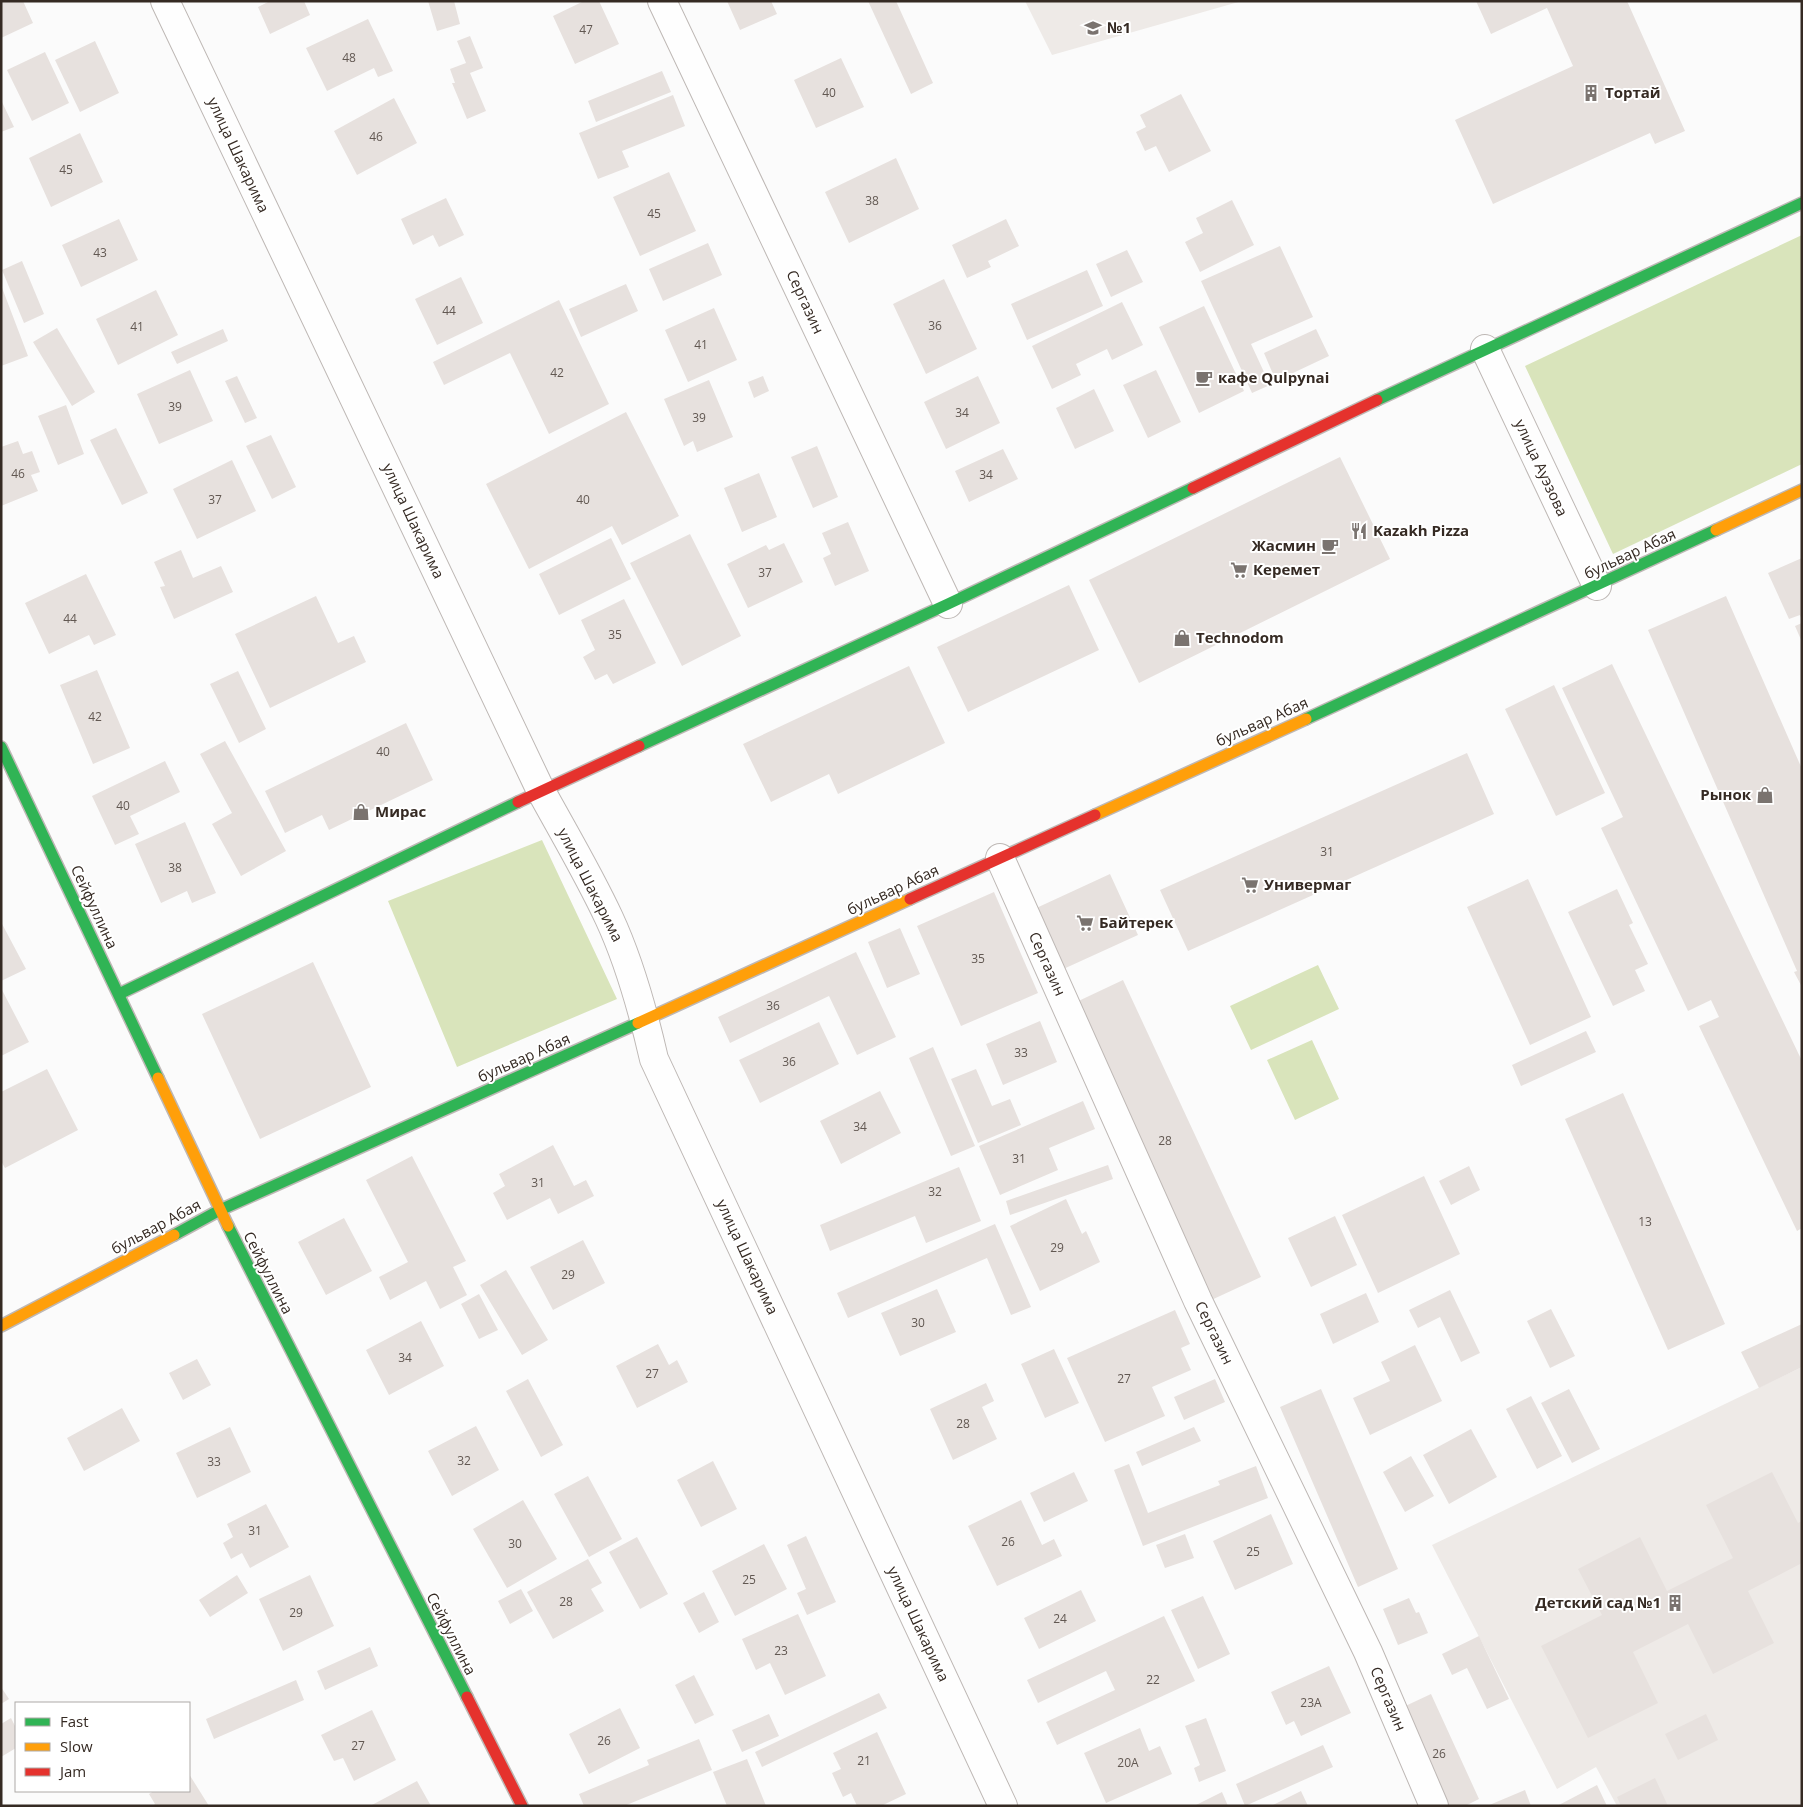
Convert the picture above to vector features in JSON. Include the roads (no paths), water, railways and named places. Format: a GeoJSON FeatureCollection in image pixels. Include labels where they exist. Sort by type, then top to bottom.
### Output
{"type":"FeatureCollection","features":[{"type":"Feature","properties":{"kind":"main road"},"geometry":{"type":"LineString","coordinates":[[119,994],[541,791],[948,604],[1485,349],[1802,203]]}},
{"type":"Feature","properties":{"kind":"main road","name":"бульвар Абая"},"geometry":{"type":"LineString","coordinates":[[1,1326],[220,1210],[645,1020],[1597,586],[1802,490]]}},
{"type":"Feature","properties":{"kind":"main road","name":"Сейфуллина"},"geometry":{"type":"LineString","coordinates":[[1,747],[220,1210],[522,1806]]}},
{"type":"Feature","properties":{"kind":"street","name":"улица Шакарима"},"geometry":{"type":"LineString","coordinates":[[165,1],[541,791],[608,916],[620,942],[645,1020],[654,1059],[1003,1806]]}},
{"type":"Feature","properties":{"kind":"street","name":"Сергазин"},"geometry":{"type":"LineString","coordinates":[[662,1],[948,604]]}},
{"type":"Feature","properties":{"kind":"street","name":"улица Ауэзова"},"geometry":{"type":"LineString","coordinates":[[1485,349],[1597,586]]}},
{"type":"Feature","properties":{"kind":"street","name":"Сергазин"},"geometry":{"type":"LineString","coordinates":[[1000,858],[1198,1301],[1368,1652],[1434,1806]]}},
{"type":"Feature","properties":{"kind":"place","name":"№1"},"geometry":{"type":"Point","coordinates":[1093,28]}},
{"type":"Feature","properties":{"kind":"place","name":"Тортай"},"geometry":{"type":"Point","coordinates":[1591,93]}},
{"type":"Feature","properties":{"kind":"place","name":"кафе Qulpynai"},"geometry":{"type":"Point","coordinates":[1204,378]}},
{"type":"Feature","properties":{"kind":"place","name":"Kazakh Pizza"},"geometry":{"type":"Point","coordinates":[1359,531]}},
{"type":"Feature","properties":{"kind":"place","name":"Жасмин"},"geometry":{"type":"Point","coordinates":[1330,546]}},
{"type":"Feature","properties":{"kind":"place","name":"Керемет"},"geometry":{"type":"Point","coordinates":[1239,570]}},
{"type":"Feature","properties":{"kind":"place","name":"Technodom"},"geometry":{"type":"Point","coordinates":[1182,638]}},
{"type":"Feature","properties":{"kind":"place","name":"Рынок"},"geometry":{"type":"Point","coordinates":[1765,795]}},
{"type":"Feature","properties":{"kind":"place","name":"Мирас"},"geometry":{"type":"Point","coordinates":[361,812]}},
{"type":"Feature","properties":{"kind":"place","name":"Универмаг"},"geometry":{"type":"Point","coordinates":[1250,885]}},
{"type":"Feature","properties":{"kind":"place","name":"Байтерек"},"geometry":{"type":"Point","coordinates":[1085,923]}},
{"type":"Feature","properties":{"kind":"place","name":"Детский сад №1"},"geometry":{"type":"Point","coordinates":[1675,1603]}}]}
